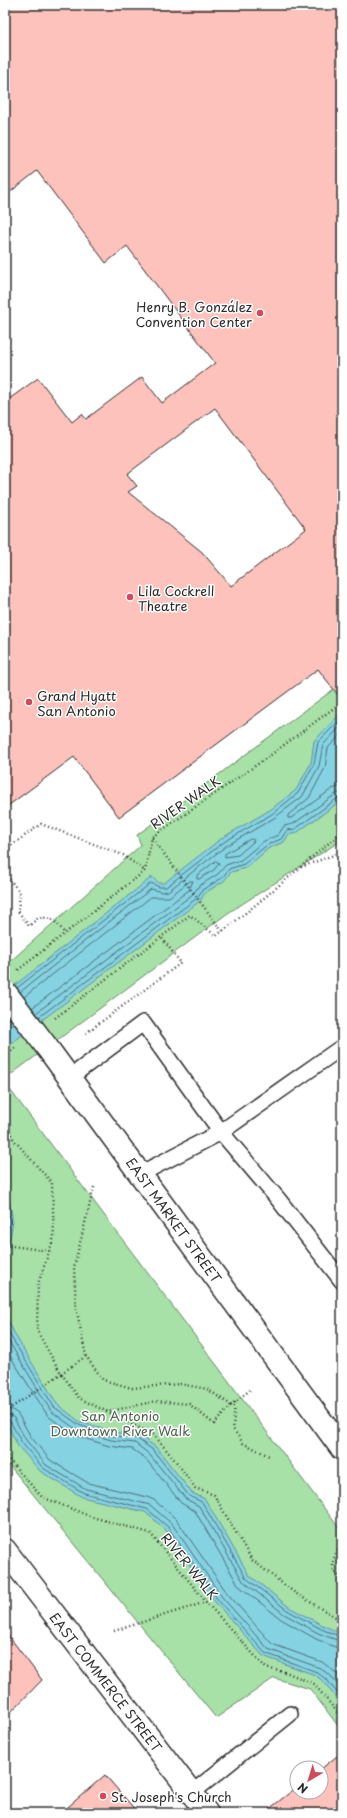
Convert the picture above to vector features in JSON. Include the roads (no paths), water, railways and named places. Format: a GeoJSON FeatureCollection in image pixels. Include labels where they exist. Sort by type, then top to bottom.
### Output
{"type":"FeatureCollection","features":[{"type":"Feature","properties":{"kind":"main road","name":"EAST MARKET STREET"},"geometry":{"type":"LineString","coordinates":[[5,992],[342,1449]]}},
{"type":"Feature","properties":{"kind":"main road","name":"EAST COMMERCE STREET"},"geometry":{"type":"LineString","coordinates":[[5,1550],[207,1813]]}},
{"type":"Feature","properties":{"kind":"lane"},"geometry":{"type":"LineString","coordinates":[[69,1078],[143,1023],[221,1132],[278,1199],[342,1281]]}},
{"type":"Feature","properties":{"kind":"lane"},"geometry":{"type":"LineString","coordinates":[[140,1174],[221,1132],[342,1048]]}},
{"type":"Feature","properties":{"kind":"lane"},"geometry":{"type":"LineString","coordinates":[[192,1794],[290,1714]]}},
{"type":"Feature","properties":{"kind":"water"},"geometry":{"type":"Polygon","coordinates":[[[342,712],[342,800],[295,834],[289,834],[284,842],[269,848],[246,868],[231,872],[224,881],[205,893],[200,901],[5,1048],[5,993],[152,877],[159,883],[164,883],[222,838],[270,810],[296,790],[311,763],[314,741],[342,712]]]}},
{"type":"Feature","properties":{"kind":"water"},"geometry":{"type":"Polygon","coordinates":[[[5,1175],[13,1222],[5,1263],[5,1175]]]}},
{"type":"Feature","properties":{"kind":"water"},"geometry":{"type":"Polygon","coordinates":[[[5,1313],[15,1335],[57,1404],[80,1422],[113,1432],[138,1435],[156,1447],[192,1493],[205,1499],[249,1575],[289,1607],[342,1634],[342,1706],[325,1683],[315,1675],[263,1656],[215,1602],[165,1529],[145,1512],[82,1497],[40,1471],[18,1446],[5,1420],[5,1313]]]}},
{"type":"Feature","properties":{"kind":"place","name":"Henry B. González Convention Center"},"geometry":{"type":"Point","coordinates":[260,313]}},
{"type":"Feature","properties":{"kind":"place","name":"Lila Cockrell Theatre"},"geometry":{"type":"Point","coordinates":[130,597]}},
{"type":"Feature","properties":{"kind":"place","name":"Grand Hyatt San Antonio"},"geometry":{"type":"Point","coordinates":[29,702]}},
{"type":"Feature","properties":{"kind":"place","name":"St. Joseph's Church"},"geometry":{"type":"Point","coordinates":[103,1796]}},
{"type":"Feature","properties":{"kind":"park label","name":"San Antonio Downtown River Walk"},"geometry":{"type":"Point","coordinates":[120,1422]}}]}
